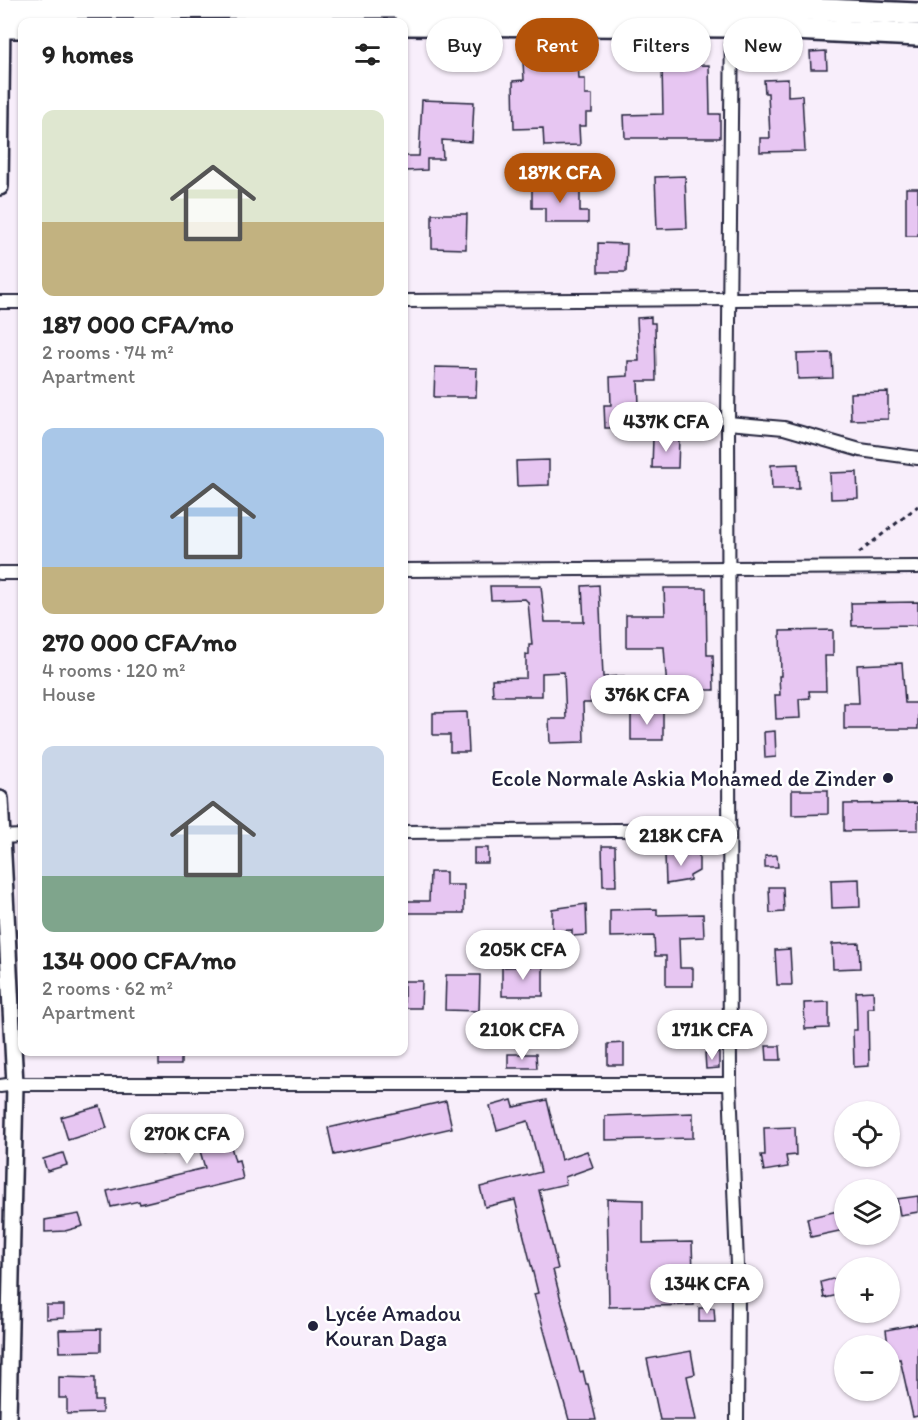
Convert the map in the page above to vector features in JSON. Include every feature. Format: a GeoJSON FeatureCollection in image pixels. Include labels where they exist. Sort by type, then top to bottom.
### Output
{"type":"FeatureCollection","features":[{"type":"Feature","properties":{"kind":"highway"},"geometry":{"type":"LineString","coordinates":[[408,24],[732,16],[868,5],[918,14]]}},
{"type":"Feature","properties":{"kind":"highway"},"geometry":{"type":"LineString","coordinates":[[5,16],[732,16],[918,35]]}},
{"type":"Feature","properties":{"kind":"street"},"geometry":{"type":"LineString","coordinates":[[0,187],[5,16]]}},
{"type":"Feature","properties":{"kind":"street"},"geometry":{"type":"LineString","coordinates":[[732,16],[728,423],[730,1084],[738,1290],[737,1420]]}},
{"type":"Feature","properties":{"kind":"street"},"geometry":{"type":"LineString","coordinates":[[408,301],[918,298]]}},
{"type":"Feature","properties":{"kind":"street"},"geometry":{"type":"LineString","coordinates":[[0,302],[18,302]]}},
{"type":"Feature","properties":{"kind":"street"},"geometry":{"type":"LineString","coordinates":[[728,423],[784,428],[860,450],[918,458]]}},
{"type":"Feature","properties":{"kind":"street"},"geometry":{"type":"LineString","coordinates":[[408,570],[918,567]]}},
{"type":"Feature","properties":{"kind":"street"},"geometry":{"type":"LineString","coordinates":[[0,573],[18,573]]}},
{"type":"Feature","properties":{"kind":"street"},"geometry":{"type":"LineString","coordinates":[[0,799],[8,1085],[4,1398],[8,1420]]}},
{"type":"Feature","properties":{"kind":"street"},"geometry":{"type":"LineString","coordinates":[[408,832],[730,829]]}},
{"type":"Feature","properties":{"kind":"street"},"geometry":{"type":"LineString","coordinates":[[0,837],[18,836]]}},
{"type":"Feature","properties":{"kind":"street"},"geometry":{"type":"LineString","coordinates":[[8,1085],[730,1084]]}},
{"type":"Feature","properties":{"kind":"path"},"geometry":{"type":"LineString","coordinates":[[844,566],[918,506]]}},
{"type":"Feature","properties":{"kind":"building"},"geometry":{"type":"Polygon","coordinates":[[[826,51],[827,69],[811,69],[810,52],[826,51]]]}},
{"type":"Feature","properties":{"kind":"building"},"geometry":{"type":"Polygon","coordinates":[[[524,72],[579,72],[579,79],[585,79],[585,95],[592,95],[592,113],[586,113],[586,126],[579,126],[580,145],[544,146],[543,128],[514,129],[513,81],[524,80],[524,72]]]}},
{"type":"Feature","properties":{"kind":"building"},"geometry":{"type":"Polygon","coordinates":[[[662,72],[709,72],[710,114],[720,114],[720,138],[625,138],[624,115],[663,114],[662,72]]]}},
{"type":"Feature","properties":{"kind":"building"},"geometry":{"type":"Polygon","coordinates":[[[788,79],[788,96],[802,95],[805,151],[760,152],[760,138],[770,138],[768,93],[765,93],[764,80],[788,79]]]}},
{"type":"Feature","properties":{"kind":"building"},"geometry":{"type":"Polygon","coordinates":[[[422,100],[474,102],[472,142],[442,140],[443,159],[427,159],[427,170],[408,171],[408,156],[419,156],[422,100]]]}},
{"type":"Feature","properties":{"kind":"building"},"geometry":{"type":"Polygon","coordinates":[[[685,176],[687,228],[657,229],[655,177],[685,176]]]}},
{"type":"Feature","properties":{"kind":"building"},"geometry":{"type":"Polygon","coordinates":[[[580,186],[580,212],[588,212],[588,223],[545,223],[545,208],[532,208],[532,187],[580,186]]]}},
{"type":"Feature","properties":{"kind":"building"},"geometry":{"type":"Polygon","coordinates":[[[906,188],[918,188],[918,236],[906,236],[906,188]]]}},
{"type":"Feature","properties":{"kind":"building"},"geometry":{"type":"Polygon","coordinates":[[[432,214],[467,214],[466,249],[432,248],[432,214]]]}},
{"type":"Feature","properties":{"kind":"building"},"geometry":{"type":"Polygon","coordinates":[[[598,243],[627,244],[626,272],[598,272],[598,243]]]}},
{"type":"Feature","properties":{"kind":"building"},"geometry":{"type":"Polygon","coordinates":[[[651,317],[651,323],[655,323],[656,381],[638,381],[640,428],[605,428],[604,405],[611,405],[610,377],[628,376],[628,361],[639,361],[637,318],[651,317]]]}},
{"type":"Feature","properties":{"kind":"building"},"geometry":{"type":"Polygon","coordinates":[[[832,353],[833,378],[798,379],[797,354],[832,353]]]}},
{"type":"Feature","properties":{"kind":"building"},"geometry":{"type":"Polygon","coordinates":[[[435,367],[477,368],[476,397],[434,397],[435,367]]]}},
{"type":"Feature","properties":{"kind":"building"},"geometry":{"type":"Polygon","coordinates":[[[888,392],[888,419],[851,420],[850,393],[888,392]]]}},
{"type":"Feature","properties":{"kind":"building"},"geometry":{"type":"Polygon","coordinates":[[[653,438],[679,438],[678,468],[652,468],[653,438]]]}},
{"type":"Feature","properties":{"kind":"building"},"geometry":{"type":"Polygon","coordinates":[[[549,460],[549,485],[517,486],[516,461],[549,460]]]}},
{"type":"Feature","properties":{"kind":"building"},"geometry":{"type":"Polygon","coordinates":[[[798,464],[799,489],[772,489],[771,465],[798,464]]]}},
{"type":"Feature","properties":{"kind":"building"},"geometry":{"type":"Polygon","coordinates":[[[857,472],[858,498],[831,499],[830,473],[857,472]]]}},
{"type":"Feature","properties":{"kind":"building"},"geometry":{"type":"Polygon","coordinates":[[[599,585],[603,677],[624,676],[625,689],[610,689],[610,697],[591,698],[591,703],[583,703],[584,742],[550,743],[549,719],[566,719],[564,672],[542,673],[542,696],[493,696],[492,679],[526,678],[526,654],[529,655],[529,645],[532,645],[528,602],[525,599],[491,600],[490,586],[541,586],[545,622],[584,622],[582,586],[599,585]]]}},
{"type":"Feature","properties":{"kind":"building"},"geometry":{"type":"Polygon","coordinates":[[[664,588],[706,588],[707,655],[713,655],[714,690],[667,690],[664,647],[626,647],[626,615],[665,615],[664,588]]]}},
{"type":"Feature","properties":{"kind":"building"},"geometry":{"type":"Polygon","coordinates":[[[918,602],[918,625],[852,626],[851,603],[918,602]]]}},
{"type":"Feature","properties":{"kind":"building"},"geometry":{"type":"Polygon","coordinates":[[[833,630],[833,656],[825,656],[826,691],[809,691],[810,698],[799,699],[800,718],[776,719],[775,695],[780,695],[779,676],[781,676],[780,631],[833,630]]]}},
{"type":"Feature","properties":{"kind":"building"},"geometry":{"type":"Polygon","coordinates":[[[902,663],[905,703],[918,703],[918,729],[844,729],[844,703],[859,703],[857,665],[902,663]]]}},
{"type":"Feature","properties":{"kind":"building"},"geometry":{"type":"Polygon","coordinates":[[[467,712],[469,752],[450,752],[450,735],[433,735],[433,713],[467,712]]]}},
{"type":"Feature","properties":{"kind":"building"},"geometry":{"type":"Polygon","coordinates":[[[631,712],[663,712],[663,740],[631,740],[631,712]]]}},
{"type":"Feature","properties":{"kind":"building"},"geometry":{"type":"Polygon","coordinates":[[[775,731],[776,757],[765,758],[764,732],[775,731]]]}},
{"type":"Feature","properties":{"kind":"building"},"geometry":{"type":"Polygon","coordinates":[[[792,790],[828,790],[828,814],[792,815],[792,790]]]}},
{"type":"Feature","properties":{"kind":"building"},"geometry":{"type":"Polygon","coordinates":[[[918,803],[918,830],[844,831],[844,804],[918,803]]]}},
{"type":"Feature","properties":{"kind":"building"},"geometry":{"type":"Polygon","coordinates":[[[602,846],[615,846],[616,886],[603,886],[602,846]]]}},
{"type":"Feature","properties":{"kind":"building"},"geometry":{"type":"Polygon","coordinates":[[[474,848],[488,848],[488,863],[474,863],[474,848]]]}},
{"type":"Feature","properties":{"kind":"building"},"geometry":{"type":"Polygon","coordinates":[[[699,854],[699,871],[690,876],[690,880],[666,884],[665,855],[699,854]]]}},
{"type":"Feature","properties":{"kind":"building"},"geometry":{"type":"Polygon","coordinates":[[[777,855],[778,867],[765,867],[765,856],[777,855]]]}},
{"type":"Feature","properties":{"kind":"building"},"geometry":{"type":"Polygon","coordinates":[[[430,872],[446,872],[446,885],[464,885],[464,913],[408,913],[408,901],[429,901],[430,872]]]}},
{"type":"Feature","properties":{"kind":"building"},"geometry":{"type":"Polygon","coordinates":[[[859,879],[860,907],[832,908],[831,880],[859,879]]]}},
{"type":"Feature","properties":{"kind":"building"},"geometry":{"type":"Polygon","coordinates":[[[769,887],[783,887],[784,912],[770,913],[769,887]]]}},
{"type":"Feature","properties":{"kind":"building"},"geometry":{"type":"Polygon","coordinates":[[[586,904],[587,935],[572,936],[572,930],[552,931],[552,909],[586,904]]]}},
{"type":"Feature","properties":{"kind":"building"},"geometry":{"type":"Polygon","coordinates":[[[657,909],[657,915],[703,914],[704,937],[679,938],[680,968],[693,968],[693,986],[666,986],[666,956],[655,956],[654,936],[610,937],[610,910],[657,909]]]}},
{"type":"Feature","properties":{"kind":"building"},"geometry":{"type":"Polygon","coordinates":[[[859,943],[860,968],[833,969],[832,944],[859,943]]]}},
{"type":"Feature","properties":{"kind":"building"},"geometry":{"type":"Polygon","coordinates":[[[790,949],[792,985],[777,985],[775,950],[790,949]]]}},
{"type":"Feature","properties":{"kind":"building"},"geometry":{"type":"Polygon","coordinates":[[[543,966],[543,996],[502,996],[502,967],[543,966]]]}},
{"type":"Feature","properties":{"kind":"building"},"geometry":{"type":"Polygon","coordinates":[[[446,975],[480,975],[479,1011],[445,1010],[446,975]]]}},
{"type":"Feature","properties":{"kind":"building"},"geometry":{"type":"Polygon","coordinates":[[[408,981],[422,981],[421,1008],[408,1008],[408,981]]]}},
{"type":"Feature","properties":{"kind":"building"},"geometry":{"type":"Polygon","coordinates":[[[873,991],[874,1008],[868,1008],[869,1066],[854,1067],[853,1030],[857,1030],[856,992],[873,991]]]}},
{"type":"Feature","properties":{"kind":"building"},"geometry":{"type":"Polygon","coordinates":[[[829,1002],[829,1028],[805,1029],[804,1003],[829,1002]]]}},
{"type":"Feature","properties":{"kind":"building"},"geometry":{"type":"Polygon","coordinates":[[[624,1043],[624,1065],[608,1065],[608,1044],[624,1043]]]}},
{"type":"Feature","properties":{"kind":"building"},"geometry":{"type":"Polygon","coordinates":[[[766,1046],[780,1046],[781,1060],[767,1060],[766,1046]]]}},
{"type":"Feature","properties":{"kind":"building"},"geometry":{"type":"Polygon","coordinates":[[[705,1053],[719,1053],[719,1068],[706,1069],[705,1053]]]}},
{"type":"Feature","properties":{"kind":"building"},"geometry":{"type":"Polygon","coordinates":[[[508,1054],[536,1054],[537,1068],[508,1068],[508,1054]]]}},
{"type":"Feature","properties":{"kind":"building"},"geometry":{"type":"Polygon","coordinates":[[[159,1056],[181,1056],[181,1065],[159,1065],[159,1056]]]}},
{"type":"Feature","properties":{"kind":"building"},"geometry":{"type":"Polygon","coordinates":[[[512,1100],[514,1107],[547,1100],[561,1160],[587,1151],[593,1167],[565,1177],[566,1184],[539,1190],[558,1269],[553,1270],[580,1372],[583,1371],[586,1384],[588,1384],[596,1420],[569,1420],[534,1294],[538,1293],[515,1200],[485,1207],[480,1187],[541,1172],[528,1121],[497,1130],[490,1106],[512,1100]]]}},
{"type":"Feature","properties":{"kind":"building"},"geometry":{"type":"Polygon","coordinates":[[[446,1101],[452,1128],[334,1155],[328,1128],[446,1101]]]}},
{"type":"Feature","properties":{"kind":"building"},"geometry":{"type":"Polygon","coordinates":[[[100,1106],[107,1128],[68,1140],[61,1117],[100,1106]]]}},
{"type":"Feature","properties":{"kind":"building"},"geometry":{"type":"Polygon","coordinates":[[[693,1113],[693,1138],[605,1140],[605,1116],[693,1113]]]}},
{"type":"Feature","properties":{"kind":"building"},"geometry":{"type":"Polygon","coordinates":[[[223,1118],[235,1161],[239,1160],[243,1179],[140,1204],[139,1201],[111,1207],[107,1191],[205,1168],[198,1144],[162,1154],[156,1132],[178,1126],[179,1130],[223,1118]]]}},
{"type":"Feature","properties":{"kind":"building"},"geometry":{"type":"Polygon","coordinates":[[[795,1127],[796,1155],[786,1156],[788,1167],[764,1171],[761,1155],[765,1155],[764,1128],[795,1127]]]}},
{"type":"Feature","properties":{"kind":"building"},"geometry":{"type":"Polygon","coordinates":[[[63,1153],[67,1165],[47,1171],[43,1159],[63,1153]]]}},
{"type":"Feature","properties":{"kind":"building"},"geometry":{"type":"Polygon","coordinates":[[[918,1196],[918,1212],[900,1215],[900,1199],[918,1196]]]}},
{"type":"Feature","properties":{"kind":"building"},"geometry":{"type":"Polygon","coordinates":[[[607,1199],[643,1200],[643,1243],[692,1242],[694,1305],[609,1307],[607,1199]]]}},
{"type":"Feature","properties":{"kind":"building"},"geometry":{"type":"Polygon","coordinates":[[[834,1212],[834,1232],[811,1237],[807,1218],[834,1212]]]}},
{"type":"Feature","properties":{"kind":"building"},"geometry":{"type":"Polygon","coordinates":[[[79,1214],[83,1226],[65,1231],[45,1232],[45,1220],[79,1214]]]}},
{"type":"Feature","properties":{"kind":"building"},"geometry":{"type":"Polygon","coordinates":[[[834,1279],[834,1296],[824,1298],[821,1282],[834,1279]]]}},
{"type":"Feature","properties":{"kind":"building"},"geometry":{"type":"Polygon","coordinates":[[[46,1305],[64,1305],[64,1318],[46,1319],[46,1305]]]}},
{"type":"Feature","properties":{"kind":"building"},"geometry":{"type":"Polygon","coordinates":[[[699,1308],[714,1308],[715,1322],[699,1322],[699,1308]]]}},
{"type":"Feature","properties":{"kind":"building"},"geometry":{"type":"Polygon","coordinates":[[[918,1324],[918,1416],[913,1417],[900,1359],[900,1335],[887,1335],[886,1330],[918,1324]]]}},
{"type":"Feature","properties":{"kind":"building"},"geometry":{"type":"Polygon","coordinates":[[[101,1329],[101,1351],[60,1352],[59,1330],[101,1329]]]}},
{"type":"Feature","properties":{"kind":"building"},"geometry":{"type":"Polygon","coordinates":[[[691,1351],[695,1374],[687,1376],[696,1420],[660,1420],[647,1359],[691,1351]]]}},
{"type":"Feature","properties":{"kind":"building"},"geometry":{"type":"Polygon","coordinates":[[[59,1377],[95,1378],[95,1401],[102,1401],[102,1413],[67,1414],[67,1398],[59,1398],[59,1377]]]}},
{"type":"Feature","properties":{"kind":"place","name":"Ecole Normale Askia Mohamed de Zinder"},"geometry":{"type":"Point","coordinates":[888,778]}},
{"type":"Feature","properties":{"kind":"place","name":"Lycée Amadou Kouran Daga"},"geometry":{"type":"Point","coordinates":[313,1326]}}]}
